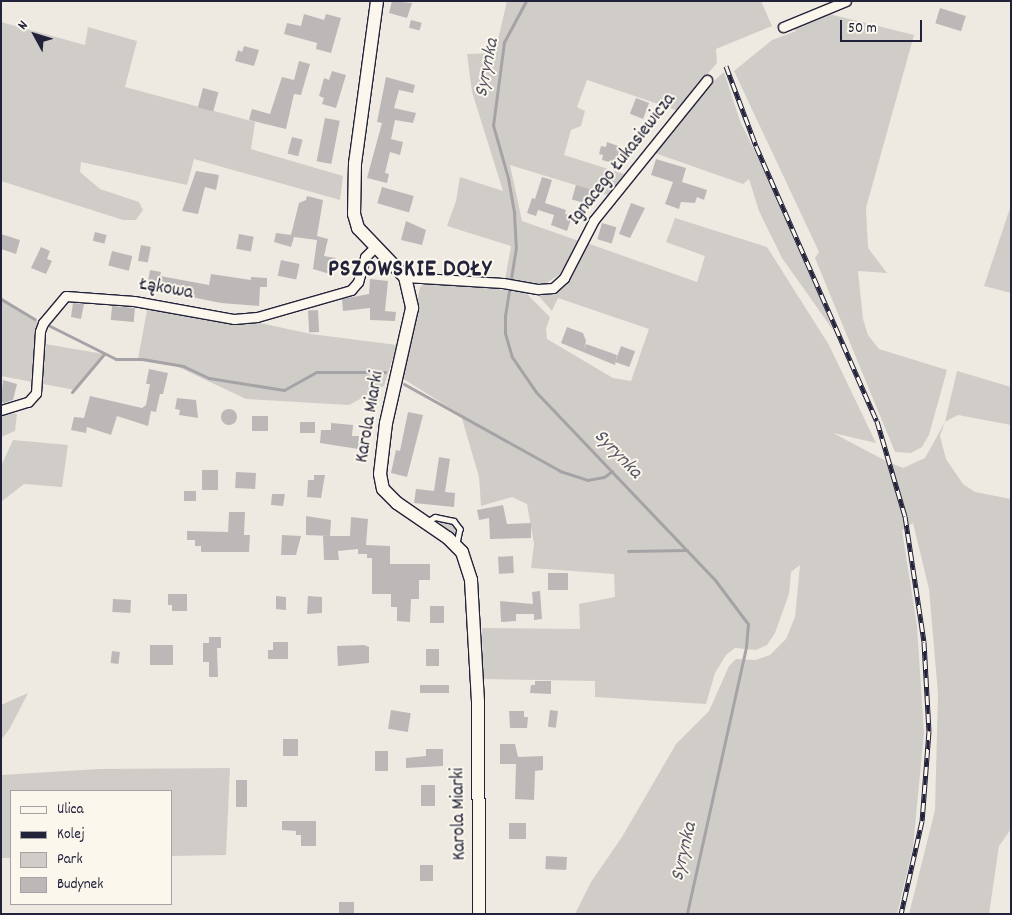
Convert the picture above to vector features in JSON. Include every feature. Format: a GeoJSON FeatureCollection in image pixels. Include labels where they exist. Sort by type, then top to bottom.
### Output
{"type":"FeatureCollection","features":[{"type":"Feature","properties":{"kind":"street"},"geometry":{"type":"LineString","coordinates":[[377,1],[352,202],[358,228],[405,277]]}},
{"type":"Feature","properties":{"kind":"street"},"geometry":{"type":"LineString","coordinates":[[783,27],[846,1]]}},
{"type":"Feature","properties":{"kind":"street","name":"Ignacego Łukasiewicza"},"geometry":{"type":"LineString","coordinates":[[405,277],[503,283],[546,290],[560,284],[594,220],[707,80]]}},
{"type":"Feature","properties":{"kind":"street","name":"Łąkowa"},"geometry":{"type":"LineString","coordinates":[[1,410],[28,402],[36,393],[40,332],[43,323],[66,296],[134,301],[234,319],[257,317],[351,290],[358,282],[365,257],[376,246]]}},
{"type":"Feature","properties":{"kind":"street","name":"Karola Miarki"},"geometry":{"type":"LineString","coordinates":[[405,277],[412,308],[379,464],[386,492],[456,546],[467,566],[474,606],[479,914]]}},
{"type":"Feature","properties":{"kind":"lane"},"geometry":{"type":"LineString","coordinates":[[426,523],[435,517],[454,521],[460,529],[456,546]]}},
{"type":"Feature","properties":{"kind":"green space"},"geometry":{"type":"Polygon","coordinates":[[[507,1],[761,1],[772,26],[716,49],[717,63],[676,110],[587,80],[577,107],[585,111],[581,126],[571,130],[564,155],[624,174],[608,195],[510,165],[522,221],[579,241],[560,274],[545,284],[505,280],[511,246],[447,226],[456,201],[460,177],[503,191],[472,92],[467,54],[495,53],[507,1]]]}},
{"type":"Feature","properties":{"kind":"green space"},"geometry":{"type":"Polygon","coordinates":[[[825,13],[914,35],[866,208],[868,248],[887,273],[858,271],[863,319],[868,335],[879,349],[947,370],[929,435],[922,447],[911,453],[895,452],[815,258],[819,252],[734,71],[772,40],[796,31],[793,27],[825,13]]]}},
{"type":"Feature","properties":{"kind":"green space"},"geometry":{"type":"Polygon","coordinates":[[[1,22],[85,45],[88,27],[137,41],[125,87],[255,122],[251,149],[343,176],[340,200],[194,159],[187,185],[81,162],[80,172],[100,189],[139,202],[143,210],[136,220],[123,220],[1,181],[1,22]]]}},
{"type":"Feature","properties":{"kind":"green space"},"geometry":{"type":"Polygon","coordinates":[[[724,72],[740,121],[786,215],[833,330],[782,258],[759,211],[749,179],[743,184],[652,152],[706,88],[724,72]]]}},
{"type":"Feature","properties":{"kind":"green space"},"geometry":{"type":"Polygon","coordinates":[[[1011,205],[1011,293],[984,286],[1011,205]]]}},
{"type":"Feature","properties":{"kind":"green space"},"geometry":{"type":"Polygon","coordinates":[[[675,218],[767,247],[829,345],[876,443],[833,433],[903,468],[925,458],[945,422],[940,436],[946,459],[963,484],[975,492],[1011,499],[1011,829],[999,846],[989,914],[909,914],[935,810],[938,694],[929,589],[913,523],[902,530],[917,626],[924,733],[913,847],[897,914],[575,914],[591,882],[622,837],[676,744],[709,711],[729,666],[736,659],[755,660],[770,655],[786,639],[795,617],[800,565],[791,572],[789,594],[775,633],[767,645],[756,650],[735,648],[726,655],[715,673],[706,704],[595,697],[595,681],[483,679],[482,628],[580,629],[579,604],[615,597],[614,574],[531,568],[534,544],[527,504],[512,497],[481,506],[479,477],[461,415],[402,378],[420,287],[430,280],[526,293],[550,317],[546,329],[547,339],[613,378],[631,381],[649,329],[558,298],[552,311],[536,293],[553,294],[567,285],[587,243],[697,282],[705,256],[666,242],[675,218]]]}},
{"type":"Feature","properties":{"kind":"green space"},"geometry":{"type":"Polygon","coordinates":[[[1,297],[38,321],[45,344],[104,354],[75,390],[1,376],[1,297]]]}},
{"type":"Feature","properties":{"kind":"green space"},"geometry":{"type":"Polygon","coordinates":[[[148,305],[204,318],[260,323],[311,334],[397,345],[384,386],[349,405],[246,399],[172,364],[138,359],[148,305]]]}},
{"type":"Feature","properties":{"kind":"green space"},"geometry":{"type":"Polygon","coordinates":[[[957,371],[1011,387],[1011,425],[958,415],[945,422],[957,371]]]}},
{"type":"Feature","properties":{"kind":"green space"},"geometry":{"type":"Polygon","coordinates":[[[1,412],[17,414],[15,431],[1,437],[1,412]]]}},
{"type":"Feature","properties":{"kind":"green space"},"geometry":{"type":"Polygon","coordinates":[[[13,440],[68,445],[62,487],[24,484],[1,502],[1,466],[13,440]]]}},
{"type":"Feature","properties":{"kind":"green space"},"geometry":{"type":"Polygon","coordinates":[[[443,519],[456,527],[456,535],[440,524],[443,519]]]}},
{"type":"Feature","properties":{"kind":"green space"},"geometry":{"type":"Polygon","coordinates":[[[28,693],[10,728],[1,740],[1,705],[28,693]]]}},
{"type":"Feature","properties":{"kind":"green space"},"geometry":{"type":"Polygon","coordinates":[[[230,768],[226,855],[172,856],[172,790],[10,790],[10,858],[1,858],[1,775],[99,769],[230,768]]]}},
{"type":"Feature","properties":{"kind":"building"},"geometry":{"type":"Polygon","coordinates":[[[392,1],[412,3],[407,18],[389,13],[392,1]]]}},
{"type":"Feature","properties":{"kind":"building"},"geometry":{"type":"Polygon","coordinates":[[[940,8],[966,16],[961,31],[935,23],[940,8]]]}},
{"type":"Feature","properties":{"kind":"building"},"geometry":{"type":"Polygon","coordinates":[[[304,14],[324,20],[326,14],[341,18],[331,53],[316,49],[317,43],[284,34],[287,23],[301,26],[304,14]]]}},
{"type":"Feature","properties":{"kind":"building"},"geometry":{"type":"Polygon","coordinates":[[[411,20],[422,23],[420,31],[409,28],[411,20]]]}},
{"type":"Feature","properties":{"kind":"building"},"geometry":{"type":"Polygon","coordinates":[[[244,46],[259,50],[254,66],[235,61],[238,50],[242,52],[244,46]]]}},
{"type":"Feature","properties":{"kind":"building"},"geometry":{"type":"Polygon","coordinates":[[[299,61],[310,64],[301,95],[294,94],[286,129],[249,120],[252,109],[270,114],[282,77],[294,80],[299,61]]]}},
{"type":"Feature","properties":{"kind":"building"},"geometry":{"type":"Polygon","coordinates":[[[332,71],[346,75],[336,108],[322,104],[324,98],[319,96],[324,78],[329,80],[332,71]]]}},
{"type":"Feature","properties":{"kind":"building"},"geometry":{"type":"Polygon","coordinates":[[[386,77],[415,85],[413,93],[399,90],[394,108],[416,113],[413,123],[395,120],[391,139],[403,142],[400,155],[390,152],[385,173],[389,174],[387,183],[367,178],[382,123],[377,122],[386,77]]]}},
{"type":"Feature","properties":{"kind":"building"},"geometry":{"type":"Polygon","coordinates":[[[203,88],[218,92],[213,111],[198,107],[203,88]]]}},
{"type":"Feature","properties":{"kind":"building"},"geometry":{"type":"Polygon","coordinates":[[[636,98],[649,103],[643,119],[630,114],[636,98]]]}},
{"type":"Feature","properties":{"kind":"building"},"geometry":{"type":"Polygon","coordinates":[[[325,118],[340,121],[331,164],[317,161],[325,118]]]}},
{"type":"Feature","properties":{"kind":"building"},"geometry":{"type":"Polygon","coordinates":[[[292,137],[303,140],[298,156],[288,153],[292,137]]]}},
{"type":"Feature","properties":{"kind":"building"},"geometry":{"type":"Polygon","coordinates":[[[607,142],[621,147],[616,164],[602,160],[603,155],[599,154],[601,146],[606,147],[607,142]]]}},
{"type":"Feature","properties":{"kind":"building"},"geometry":{"type":"Polygon","coordinates":[[[656,159],[686,168],[682,182],[707,190],[704,200],[697,197],[695,203],[681,202],[679,209],[665,204],[673,182],[651,175],[656,159]]]}},
{"type":"Feature","properties":{"kind":"building"},"geometry":{"type":"Polygon","coordinates":[[[196,171],[219,175],[216,190],[205,187],[198,214],[182,211],[196,171]]]}},
{"type":"Feature","properties":{"kind":"building"},"geometry":{"type":"Polygon","coordinates":[[[542,177],[552,180],[545,203],[566,210],[565,214],[572,216],[567,231],[551,225],[554,215],[538,210],[536,216],[527,213],[532,198],[535,199],[542,177]]]}},
{"type":"Feature","properties":{"kind":"building"},"geometry":{"type":"Polygon","coordinates":[[[576,185],[590,189],[586,204],[572,199],[576,185]]]}},
{"type":"Feature","properties":{"kind":"building"},"geometry":{"type":"Polygon","coordinates":[[[382,187],[414,196],[409,212],[377,203],[382,187]]]}},
{"type":"Feature","properties":{"kind":"building"},"geometry":{"type":"Polygon","coordinates":[[[307,196],[323,200],[317,236],[328,239],[324,256],[336,258],[333,275],[313,269],[317,240],[294,237],[291,247],[274,242],[276,233],[291,235],[299,203],[306,200],[307,196]]]}},
{"type":"Feature","properties":{"kind":"building"},"geometry":{"type":"Polygon","coordinates":[[[631,203],[645,208],[630,238],[619,234],[631,203]]]}},
{"type":"Feature","properties":{"kind":"building"},"geometry":{"type":"Polygon","coordinates":[[[406,221],[426,230],[422,245],[401,240],[406,221]]]}},
{"type":"Feature","properties":{"kind":"building"},"geometry":{"type":"Polygon","coordinates":[[[602,223],[616,227],[612,243],[597,239],[602,223]]]}},
{"type":"Feature","properties":{"kind":"building"},"geometry":{"type":"Polygon","coordinates":[[[95,232],[107,235],[104,244],[93,241],[95,232]]]}},
{"type":"Feature","properties":{"kind":"building"},"geometry":{"type":"Polygon","coordinates":[[[1,234],[20,240],[16,254],[1,249],[1,234]]]}},
{"type":"Feature","properties":{"kind":"building"},"geometry":{"type":"Polygon","coordinates":[[[239,234],[254,237],[251,252],[236,249],[239,234]]]}},
{"type":"Feature","properties":{"kind":"building"},"geometry":{"type":"Polygon","coordinates":[[[141,245],[151,247],[148,263],[138,261],[141,245]]]}},
{"type":"Feature","properties":{"kind":"building"},"geometry":{"type":"Polygon","coordinates":[[[41,247],[50,251],[47,259],[52,261],[46,274],[31,268],[41,247]]]}},
{"type":"Feature","properties":{"kind":"building"},"geometry":{"type":"Polygon","coordinates":[[[112,251],[132,256],[129,271],[108,266],[112,251]]]}},
{"type":"Feature","properties":{"kind":"building"},"geometry":{"type":"Polygon","coordinates":[[[281,260],[300,264],[296,280],[278,276],[281,260]]]}},
{"type":"Feature","properties":{"kind":"building"},"geometry":{"type":"Polygon","coordinates":[[[150,270],[161,272],[160,276],[209,285],[211,274],[251,280],[251,277],[267,278],[267,287],[260,287],[259,306],[221,303],[147,288],[150,270]]]}},
{"type":"Feature","properties":{"kind":"building"},"geometry":{"type":"Polygon","coordinates":[[[370,279],[388,281],[385,311],[396,312],[395,321],[370,320],[370,308],[343,311],[342,299],[369,294],[370,279]]]}},
{"type":"Feature","properties":{"kind":"building"},"geometry":{"type":"Polygon","coordinates":[[[73,303],[84,304],[81,319],[71,317],[73,303]]]}},
{"type":"Feature","properties":{"kind":"building"},"geometry":{"type":"Polygon","coordinates":[[[112,306],[135,308],[134,322],[111,320],[112,306]]]}},
{"type":"Feature","properties":{"kind":"building"},"geometry":{"type":"Polygon","coordinates":[[[318,310],[319,332],[309,332],[308,311],[318,310]]]}},
{"type":"Feature","properties":{"kind":"building"},"geometry":{"type":"Polygon","coordinates":[[[567,327],[583,333],[586,341],[584,350],[586,344],[617,355],[615,365],[561,343],[567,327]]]}},
{"type":"Feature","properties":{"kind":"building"},"geometry":{"type":"Polygon","coordinates":[[[621,346],[635,351],[629,367],[615,362],[621,346]]]}},
{"type":"Feature","properties":{"kind":"building"},"geometry":{"type":"Polygon","coordinates":[[[149,369],[168,373],[163,394],[160,394],[156,412],[151,411],[148,426],[117,416],[111,435],[87,427],[86,433],[71,430],[74,417],[84,418],[90,396],[142,408],[146,405],[150,384],[146,384],[149,369]]]}},
{"type":"Feature","properties":{"kind":"building"},"geometry":{"type":"Polygon","coordinates":[[[3,380],[17,384],[13,400],[4,403],[1,402],[3,380]]]}},
{"type":"Feature","properties":{"kind":"building"},"geometry":{"type":"Polygon","coordinates":[[[177,398],[196,400],[198,418],[179,415],[180,410],[175,409],[177,398]]]}},
{"type":"Feature","properties":{"kind":"building"},"geometry":{"type":"Polygon","coordinates":[[[226,409],[232,409],[237,414],[235,423],[226,425],[221,420],[221,414],[226,409]]]}},
{"type":"Feature","properties":{"kind":"building"},"geometry":{"type":"Polygon","coordinates":[[[408,412],[423,415],[407,477],[391,473],[396,450],[400,451],[408,412]]]}},
{"type":"Feature","properties":{"kind":"building"},"geometry":{"type":"Polygon","coordinates":[[[252,416],[268,416],[268,431],[252,431],[252,416]]]}},
{"type":"Feature","properties":{"kind":"building"},"geometry":{"type":"Polygon","coordinates":[[[300,422],[315,422],[315,433],[300,433],[300,422]]]}},
{"type":"Feature","properties":{"kind":"building"},"geometry":{"type":"Polygon","coordinates":[[[331,423],[353,425],[352,436],[359,436],[358,449],[320,443],[321,430],[331,430],[331,423]]]}},
{"type":"Feature","properties":{"kind":"building"},"geometry":{"type":"Polygon","coordinates":[[[439,457],[450,459],[445,492],[455,493],[454,507],[414,503],[416,489],[434,491],[439,457]]]}},
{"type":"Feature","properties":{"kind":"building"},"geometry":{"type":"Polygon","coordinates":[[[202,470],[218,470],[218,490],[202,490],[202,470]]]}},
{"type":"Feature","properties":{"kind":"building"},"geometry":{"type":"Polygon","coordinates":[[[236,472],[256,473],[255,489],[235,488],[236,472]]]}},
{"type":"Feature","properties":{"kind":"building"},"geometry":{"type":"Polygon","coordinates":[[[314,475],[325,475],[321,498],[307,497],[308,480],[314,480],[314,475]]]}},
{"type":"Feature","properties":{"kind":"building"},"geometry":{"type":"Polygon","coordinates":[[[184,491],[196,491],[196,501],[184,501],[184,491]]]}},
{"type":"Feature","properties":{"kind":"building"},"geometry":{"type":"Polygon","coordinates":[[[272,494],[285,494],[283,506],[271,505],[272,494]]]}},
{"type":"Feature","properties":{"kind":"building"},"geometry":{"type":"Polygon","coordinates":[[[503,505],[507,524],[531,523],[531,538],[490,539],[489,518],[479,520],[477,510],[503,505]]]}},
{"type":"Feature","properties":{"kind":"building"},"geometry":{"type":"Polygon","coordinates":[[[229,512],[245,512],[244,535],[250,535],[249,552],[201,552],[201,546],[195,546],[195,540],[187,540],[187,531],[228,532],[229,512]]]}},
{"type":"Feature","properties":{"kind":"building"},"geometry":{"type":"Polygon","coordinates":[[[306,516],[331,520],[330,536],[306,535],[306,516]]]}},
{"type":"Feature","properties":{"kind":"building"},"geometry":{"type":"Polygon","coordinates":[[[351,517],[368,519],[366,545],[390,546],[390,564],[430,564],[430,580],[419,580],[419,599],[411,599],[410,622],[397,621],[397,607],[391,607],[391,594],[372,594],[372,558],[367,558],[367,554],[358,554],[358,549],[338,551],[339,560],[324,560],[323,536],[350,536],[351,517]]]}},
{"type":"Feature","properties":{"kind":"building"},"geometry":{"type":"Polygon","coordinates":[[[282,535],[301,536],[296,555],[281,555],[282,535]]]}},
{"type":"Feature","properties":{"kind":"building"},"geometry":{"type":"Polygon","coordinates":[[[513,556],[514,573],[499,574],[498,557],[513,556]]]}},
{"type":"Feature","properties":{"kind":"building"},"geometry":{"type":"Polygon","coordinates":[[[548,573],[568,573],[568,590],[548,590],[548,573]]]}},
{"type":"Feature","properties":{"kind":"building"},"geometry":{"type":"Polygon","coordinates":[[[540,591],[542,619],[534,620],[534,614],[516,614],[516,621],[501,622],[500,601],[533,604],[532,592],[540,591]]]}},
{"type":"Feature","properties":{"kind":"building"},"geometry":{"type":"Polygon","coordinates":[[[168,594],[187,594],[187,611],[172,611],[172,605],[168,605],[168,594]]]}},
{"type":"Feature","properties":{"kind":"building"},"geometry":{"type":"Polygon","coordinates":[[[276,596],[286,597],[286,610],[276,609],[276,596]]]}},
{"type":"Feature","properties":{"kind":"building"},"geometry":{"type":"Polygon","coordinates":[[[308,596],[322,597],[322,613],[307,614],[308,596]]]}},
{"type":"Feature","properties":{"kind":"building"},"geometry":{"type":"Polygon","coordinates":[[[113,599],[131,600],[130,613],[112,612],[113,599]]]}},
{"type":"Feature","properties":{"kind":"building"},"geometry":{"type":"Polygon","coordinates":[[[430,606],[444,606],[444,623],[430,623],[430,606]]]}},
{"type":"Feature","properties":{"kind":"building"},"geometry":{"type":"Polygon","coordinates":[[[209,637],[221,637],[221,648],[217,648],[218,677],[209,677],[209,662],[203,662],[203,643],[209,643],[209,637]]]}},
{"type":"Feature","properties":{"kind":"building"},"geometry":{"type":"Polygon","coordinates":[[[273,642],[288,642],[288,659],[268,659],[268,650],[273,650],[273,642]]]}},
{"type":"Feature","properties":{"kind":"building"},"geometry":{"type":"Polygon","coordinates":[[[150,645],[173,645],[173,665],[150,665],[150,645]]]}},
{"type":"Feature","properties":{"kind":"building"},"geometry":{"type":"Polygon","coordinates":[[[364,645],[369,647],[369,663],[338,666],[337,646],[364,645]]]}},
{"type":"Feature","properties":{"kind":"building"},"geometry":{"type":"Polygon","coordinates":[[[426,649],[439,649],[439,666],[426,666],[426,649]]]}},
{"type":"Feature","properties":{"kind":"building"},"geometry":{"type":"Polygon","coordinates":[[[112,651],[120,652],[118,664],[111,663],[112,651]]]}},
{"type":"Feature","properties":{"kind":"building"},"geometry":{"type":"Polygon","coordinates":[[[535,681],[551,681],[551,694],[530,693],[531,685],[535,685],[535,681]]]}},
{"type":"Feature","properties":{"kind":"building"},"geometry":{"type":"Polygon","coordinates":[[[420,685],[449,685],[449,693],[420,693],[420,685]]]}},
{"type":"Feature","properties":{"kind":"building"},"geometry":{"type":"Polygon","coordinates":[[[391,710],[411,713],[408,732],[388,729],[391,710]]]}},
{"type":"Feature","properties":{"kind":"building"},"geometry":{"type":"Polygon","coordinates":[[[550,710],[558,711],[556,728],[548,727],[550,710]]]}},
{"type":"Feature","properties":{"kind":"building"},"geometry":{"type":"Polygon","coordinates":[[[509,711],[524,711],[524,717],[528,717],[527,728],[510,728],[509,711]]]}},
{"type":"Feature","properties":{"kind":"building"},"geometry":{"type":"Polygon","coordinates":[[[283,739],[298,739],[298,756],[283,756],[283,739]]]}},
{"type":"Feature","properties":{"kind":"building"},"geometry":{"type":"Polygon","coordinates":[[[500,744],[515,744],[518,757],[543,756],[543,770],[535,771],[534,800],[515,799],[516,764],[500,764],[500,744]]]}},
{"type":"Feature","properties":{"kind":"building"},"geometry":{"type":"Polygon","coordinates":[[[426,749],[443,749],[443,766],[406,768],[406,758],[426,756],[426,749]]]}},
{"type":"Feature","properties":{"kind":"building"},"geometry":{"type":"Polygon","coordinates":[[[375,751],[388,751],[388,771],[375,771],[375,751]]]}},
{"type":"Feature","properties":{"kind":"building"},"geometry":{"type":"Polygon","coordinates":[[[236,780],[247,780],[247,807],[236,807],[236,780]]]}},
{"type":"Feature","properties":{"kind":"building"},"geometry":{"type":"Polygon","coordinates":[[[421,785],[435,785],[435,806],[421,806],[421,785]]]}},
{"type":"Feature","properties":{"kind":"building"},"geometry":{"type":"Polygon","coordinates":[[[282,821],[316,821],[316,846],[301,846],[301,835],[296,835],[296,831],[282,830],[282,821]]]}},
{"type":"Feature","properties":{"kind":"building"},"geometry":{"type":"Polygon","coordinates":[[[509,823],[526,823],[526,839],[509,839],[509,823]]]}},
{"type":"Feature","properties":{"kind":"building"},"geometry":{"type":"Polygon","coordinates":[[[546,856],[567,857],[566,870],[545,869],[546,856]]]}},
{"type":"Feature","properties":{"kind":"building"},"geometry":{"type":"Polygon","coordinates":[[[420,865],[433,865],[433,881],[420,881],[420,865]]]}},
{"type":"Feature","properties":{"kind":"building"},"geometry":{"type":"Polygon","coordinates":[[[339,902],[354,902],[354,914],[339,914],[339,902]]]}},
{"type":"Feature","properties":{"kind":"waterway","name":"Syrynka"},"geometry":{"type":"LineString","coordinates":[[526,1],[504,42],[493,125],[508,178],[514,213],[516,247],[505,316],[505,333],[512,357],[536,392],[715,580],[748,624],[746,647],[687,914]]}},
{"type":"Feature","properties":{"kind":"waterway"},"geometry":{"type":"LineString","coordinates":[[1,299],[34,319]]}},
{"type":"Feature","properties":{"kind":"waterway"},"geometry":{"type":"LineString","coordinates":[[48,325],[116,359],[142,359],[183,366],[209,378],[284,390],[316,372],[385,372]]}},
{"type":"Feature","properties":{"kind":"waterway"},"geometry":{"type":"LineString","coordinates":[[72,392],[104,354]]}},
{"type":"Feature","properties":{"kind":"waterway"},"geometry":{"type":"LineString","coordinates":[[404,384],[560,471],[587,480],[604,477],[612,471]]}},
{"type":"Feature","properties":{"kind":"waterway"},"geometry":{"type":"LineString","coordinates":[[628,551],[687,550]]}},
{"type":"Feature","properties":{"kind":"railway"},"geometry":{"type":"LineString","coordinates":[[726,66],[756,146],[877,421],[905,516],[924,642],[929,731],[922,821],[901,914]]}},
{"type":"Feature","properties":{"kind":"district","name":"PSZOWSKIE DOŁY"},"geometry":{"type":"Point","coordinates":[410,271]}}]}
